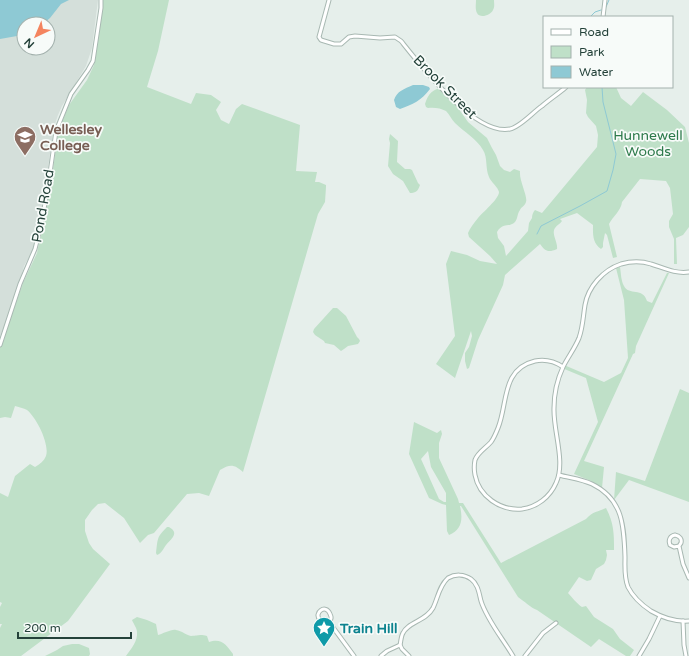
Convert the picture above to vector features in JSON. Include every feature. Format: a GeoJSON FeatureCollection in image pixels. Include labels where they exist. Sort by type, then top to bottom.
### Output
{"type":"FeatureCollection","features":[{"type":"Feature","properties":{"kind":"street","name":"Pond Road"},"geometry":{"type":"LineString","coordinates":[[0,344],[20,284],[35,249],[42,217],[56,131],[71,94],[93,61],[101,0]]}},
{"type":"Feature","properties":{"kind":"street","name":"Brook Street"},"geometry":{"type":"LineString","coordinates":[[329,0],[319,38],[321,40],[334,44],[341,44],[349,37],[355,36],[380,38],[395,37],[401,41],[437,83],[460,106],[482,123],[500,130],[512,129],[526,120],[565,88]]}},
{"type":"Feature","properties":{"kind":"street"},"geometry":{"type":"LineString","coordinates":[[604,16],[605,0]]}},
{"type":"Feature","properties":{"kind":"street"},"geometry":{"type":"LineString","coordinates":[[563,367],[553,361],[540,360],[530,362],[517,371],[507,387],[502,417],[497,430],[490,442],[477,455],[474,462],[474,472],[477,482],[485,496],[497,504],[512,509],[531,507],[544,500],[553,490],[558,480],[560,460],[554,408],[556,388],[563,367],[576,346],[583,325],[585,304],[588,294],[596,282],[607,271],[621,264],[630,262],[650,263],[672,272],[689,272]]}},
{"type":"Feature","properties":{"kind":"street"},"geometry":{"type":"LineString","coordinates":[[559,475],[582,480],[596,486],[615,504],[620,513],[622,522],[625,574],[629,588],[635,597],[642,604],[660,616],[670,619],[689,621]]}},
{"type":"Feature","properties":{"kind":"street"},"geometry":{"type":"LineString","coordinates":[[679,546],[674,548],[670,544],[669,540],[671,537],[675,535],[680,537],[681,541],[679,546],[683,564],[689,578]]}},
{"type":"Feature","properties":{"kind":"street"},"geometry":{"type":"LineString","coordinates":[[410,656],[406,654],[400,645],[403,632],[405,629],[428,614],[444,582],[452,576],[457,575],[464,576],[475,583],[479,590],[484,607],[494,626],[514,656]]}},
{"type":"Feature","properties":{"kind":"street"},"geometry":{"type":"LineString","coordinates":[[329,623],[331,616],[328,610],[322,610],[318,614],[319,620],[326,624],[329,623],[354,656]]}},
{"type":"Feature","properties":{"kind":"street"},"geometry":{"type":"LineString","coordinates":[[638,656],[660,616]]}},
{"type":"Feature","properties":{"kind":"street"},"geometry":{"type":"LineString","coordinates":[[683,621],[686,656]]}},
{"type":"Feature","properties":{"kind":"street"},"geometry":{"type":"LineString","coordinates":[[525,656],[543,633],[556,623]]}},
{"type":"Feature","properties":{"kind":"street"},"geometry":{"type":"LineString","coordinates":[[381,656],[387,651],[400,645]]}},
{"type":"Feature","properties":{"kind":"shaded area","name":"Wellesley College"},"geometry":{"type":"Polygon","coordinates":[[[66,0],[98,0],[92,48],[86,66],[62,106],[54,127],[39,234],[35,247],[24,266],[20,284],[0,337],[0,37],[16,34],[16,56],[56,56],[56,16],[47,16],[54,8],[66,0]]]}},
{"type":"Feature","properties":{"kind":"green space"},"geometry":{"type":"Polygon","coordinates":[[[103,0],[169,0],[158,51],[147,87],[191,104],[196,93],[211,95],[221,102],[216,110],[221,120],[229,124],[236,109],[242,104],[300,125],[296,171],[317,172],[315,182],[326,185],[325,202],[318,214],[243,472],[234,466],[220,470],[209,496],[199,493],[187,494],[154,533],[148,535],[140,543],[124,518],[105,503],[98,504],[85,520],[85,531],[89,543],[93,549],[110,564],[68,621],[21,656],[0,656],[0,628],[2,624],[0,624],[0,607],[2,603],[0,602],[0,493],[8,497],[15,476],[30,464],[35,467],[40,464],[45,458],[47,451],[44,438],[38,424],[31,413],[27,410],[15,406],[11,418],[0,418],[0,347],[23,283],[37,253],[52,177],[58,132],[69,105],[87,80],[94,65],[103,0]]]}},
{"type":"Feature","properties":{"kind":"green space"},"geometry":{"type":"Polygon","coordinates":[[[476,0],[494,0],[494,8],[492,12],[485,16],[478,15],[476,10],[476,0]]]}},
{"type":"Feature","properties":{"kind":"green space","name":"Hunnewell Woods"},"geometry":{"type":"Polygon","coordinates":[[[444,88],[468,122],[487,138],[500,166],[504,170],[510,172],[514,169],[520,171],[526,196],[525,203],[521,208],[515,222],[502,227],[497,232],[498,238],[504,246],[506,256],[528,231],[529,223],[534,211],[535,210],[542,213],[597,147],[598,135],[596,126],[586,113],[587,100],[585,90],[586,88],[616,88],[621,98],[631,106],[643,92],[667,110],[685,127],[689,143],[689,227],[683,235],[676,238],[677,264],[674,264],[674,239],[669,227],[669,221],[673,214],[670,188],[666,181],[640,179],[622,202],[620,208],[609,224],[617,257],[613,258],[607,235],[605,233],[603,247],[601,249],[596,244],[593,235],[593,225],[577,213],[560,219],[562,221],[554,230],[557,249],[547,251],[540,244],[505,275],[503,285],[478,340],[469,368],[467,369],[465,353],[469,347],[472,336],[471,331],[455,378],[436,364],[455,336],[446,264],[451,251],[467,255],[480,261],[497,264],[469,237],[468,233],[478,218],[490,206],[499,192],[489,177],[485,153],[480,146],[455,123],[446,111],[439,108],[426,107],[426,100],[434,90],[444,88]]]}},
{"type":"Feature","properties":{"kind":"green space"},"geometry":{"type":"Polygon","coordinates":[[[390,134],[398,141],[397,162],[405,169],[412,170],[420,185],[418,190],[415,192],[410,193],[403,181],[393,174],[388,166],[390,134]]]}},
{"type":"Feature","properties":{"kind":"green space"},"geometry":{"type":"Polygon","coordinates":[[[620,267],[622,282],[626,289],[642,294],[647,301],[652,303],[667,273],[669,273],[636,346],[635,353],[633,354],[584,461],[604,467],[602,488],[591,481],[574,474],[598,422],[586,378],[562,368],[564,365],[604,382],[621,373],[628,358],[624,300],[616,268],[620,267]]]}},
{"type":"Feature","properties":{"kind":"green space"},"geometry":{"type":"Polygon","coordinates":[[[333,308],[337,308],[346,316],[360,341],[358,344],[348,346],[341,351],[334,345],[325,343],[315,335],[313,332],[314,329],[333,308]]]}},
{"type":"Feature","properties":{"kind":"green space"},"geometry":{"type":"Polygon","coordinates":[[[680,389],[689,393],[689,502],[629,480],[614,500],[616,472],[645,481],[680,389]]]}},
{"type":"Feature","properties":{"kind":"green space"},"geometry":{"type":"Polygon","coordinates":[[[414,422],[437,433],[441,430],[442,434],[439,443],[439,458],[459,503],[463,503],[501,563],[586,519],[593,513],[606,508],[611,519],[613,529],[614,550],[606,550],[607,555],[604,564],[596,569],[591,580],[587,581],[579,577],[568,593],[580,606],[586,606],[594,617],[613,629],[620,639],[634,650],[630,656],[626,656],[599,639],[591,647],[518,597],[461,506],[461,520],[459,527],[449,535],[447,531],[446,505],[429,498],[409,454],[414,422]],[[428,451],[421,459],[439,499],[446,502],[446,493],[431,467],[428,451]]]}},
{"type":"Feature","properties":{"kind":"green space"},"geometry":{"type":"Polygon","coordinates":[[[167,527],[172,529],[174,536],[157,555],[158,539],[167,527]]]}},
{"type":"Feature","properties":{"kind":"green space"},"geometry":{"type":"Polygon","coordinates":[[[137,617],[156,624],[158,635],[176,630],[191,636],[207,636],[209,642],[217,641],[223,643],[233,654],[233,656],[126,656],[134,645],[136,639],[137,630],[132,620],[137,617]]]}},
{"type":"Feature","properties":{"kind":"green space"},"geometry":{"type":"Polygon","coordinates":[[[79,644],[89,648],[89,656],[45,656],[63,646],[79,644]]]}},
{"type":"Feature","properties":{"kind":"water"},"geometry":{"type":"Polygon","coordinates":[[[0,0],[69,0],[61,4],[52,16],[16,16],[16,36],[0,39],[0,0]]]}},
{"type":"Feature","properties":{"kind":"water"},"geometry":{"type":"Polygon","coordinates":[[[413,85],[423,85],[429,87],[430,89],[413,104],[400,109],[396,107],[394,100],[397,94],[413,85]]]}},
{"type":"Feature","properties":{"kind":"waterway"},"geometry":{"type":"LineString","coordinates":[[606,7],[609,0]]}},
{"type":"Feature","properties":{"kind":"waterway"},"geometry":{"type":"LineString","coordinates":[[591,16],[595,12],[601,10]]}},
{"type":"Feature","properties":{"kind":"waterway"},"geometry":{"type":"LineString","coordinates":[[537,234],[541,226],[607,191],[616,154],[603,102],[602,88]]}},
{"type":"Feature","properties":{"kind":"place","name":"Wellesley College"},"geometry":{"type":"Point","coordinates":[25,156]}},
{"type":"Feature","properties":{"kind":"place","name":"Train Hill"},"geometry":{"type":"Point","coordinates":[324,648]}}]}
